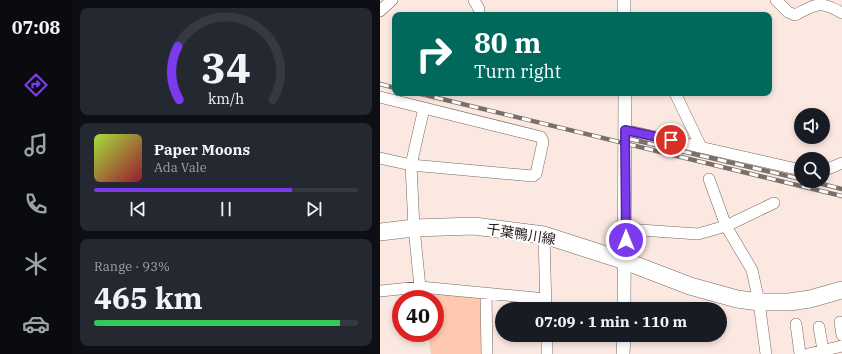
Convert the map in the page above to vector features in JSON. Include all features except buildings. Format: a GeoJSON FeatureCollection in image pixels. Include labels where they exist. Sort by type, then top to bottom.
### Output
{"type":"FeatureCollection","features":[{"type":"Feature","properties":{"kind":"main road","name":"千葉鴨川線"},"geometry":{"type":"LineString","coordinates":[[380,232],[414,228],[474,226],[544,235],[625,261],[714,293],[737,299],[759,302],[789,302],[810,299],[842,290]]}},
{"type":"Feature","properties":{"kind":"street"},"geometry":{"type":"LineString","coordinates":[[380,11],[392,0]]}},
{"type":"Feature","properties":{"kind":"street"},"geometry":{"type":"LineString","coordinates":[[776,0],[788,12],[795,15],[815,2],[824,0],[833,4],[842,13]]}},
{"type":"Feature","properties":{"kind":"street"},"geometry":{"type":"LineString","coordinates":[[624,302],[626,229],[625,96]]}},
{"type":"Feature","properties":{"kind":"street"},"geometry":{"type":"LineString","coordinates":[[677,96],[701,147]]}},
{"type":"Feature","properties":{"kind":"street"},"geometry":{"type":"LineString","coordinates":[[380,97],[541,137],[543,142],[536,174],[533,176],[412,165],[380,158]]}},
{"type":"Feature","properties":{"kind":"street"},"geometry":{"type":"LineString","coordinates":[[420,287],[414,228],[412,165],[424,108]]}},
{"type":"Feature","properties":{"kind":"street"},"geometry":{"type":"LineString","coordinates":[[625,130],[794,168]]}},
{"type":"Feature","properties":{"kind":"street"},"geometry":{"type":"LineString","coordinates":[[830,168],[842,163]]}},
{"type":"Feature","properties":{"kind":"street"},"geometry":{"type":"LineString","coordinates":[[709,179],[726,226],[752,270],[759,302],[766,354]]}},
{"type":"Feature","properties":{"kind":"street"},"geometry":{"type":"LineString","coordinates":[[626,229],[698,234],[726,226],[774,203]]}},
{"type":"Feature","properties":{"kind":"street"},"geometry":{"type":"LineString","coordinates":[[544,235],[546,302]]}},
{"type":"Feature","properties":{"kind":"street"},"geometry":{"type":"LineString","coordinates":[[380,291],[420,287],[486,293],[535,302]]}},
{"type":"Feature","properties":{"kind":"street"},"geometry":{"type":"LineString","coordinates":[[486,293],[487,354]]}},
{"type":"Feature","properties":{"kind":"street"},"geometry":{"type":"LineString","coordinates":[[840,322],[842,335]]}},
{"type":"Feature","properties":{"kind":"street"},"geometry":{"type":"LineString","coordinates":[[796,324],[800,354]]}},
{"type":"Feature","properties":{"kind":"street"},"geometry":{"type":"LineString","coordinates":[[819,327],[823,350]]}},
{"type":"Feature","properties":{"kind":"street"},"geometry":{"type":"LineString","coordinates":[[547,342],[547,354]]}},
{"type":"Feature","properties":{"kind":"street"},"geometry":{"type":"LineString","coordinates":[[623,354],[624,342]]}},
{"type":"Feature","properties":{"kind":"street"},"geometry":{"type":"LineString","coordinates":[[808,354],[842,346]]}},
{"type":"Feature","properties":{"kind":"shaded area"},"geometry":{"type":"Polygon","coordinates":[[[444,293],[479,297],[482,300],[483,354],[431,354],[429,342],[444,342],[444,293]]]}},
{"type":"Feature","properties":{"kind":"railway"},"geometry":{"type":"LineString","coordinates":[[380,84],[392,87]]}},
{"type":"Feature","properties":{"kind":"railway"},"geometry":{"type":"LineString","coordinates":[[429,96],[842,196]]}},
{"type":"Feature","properties":{"kind":"railway"},"geometry":{"type":"LineString","coordinates":[[630,139],[794,177]]}},
{"type":"Feature","properties":{"kind":"railway"},"geometry":{"type":"LineString","coordinates":[[830,186],[842,189]]}},
{"type":"Feature","properties":{"kind":"route"},"geometry":{"type":"LineString","coordinates":[[626,240],[625,130],[671,140]]}}]}
